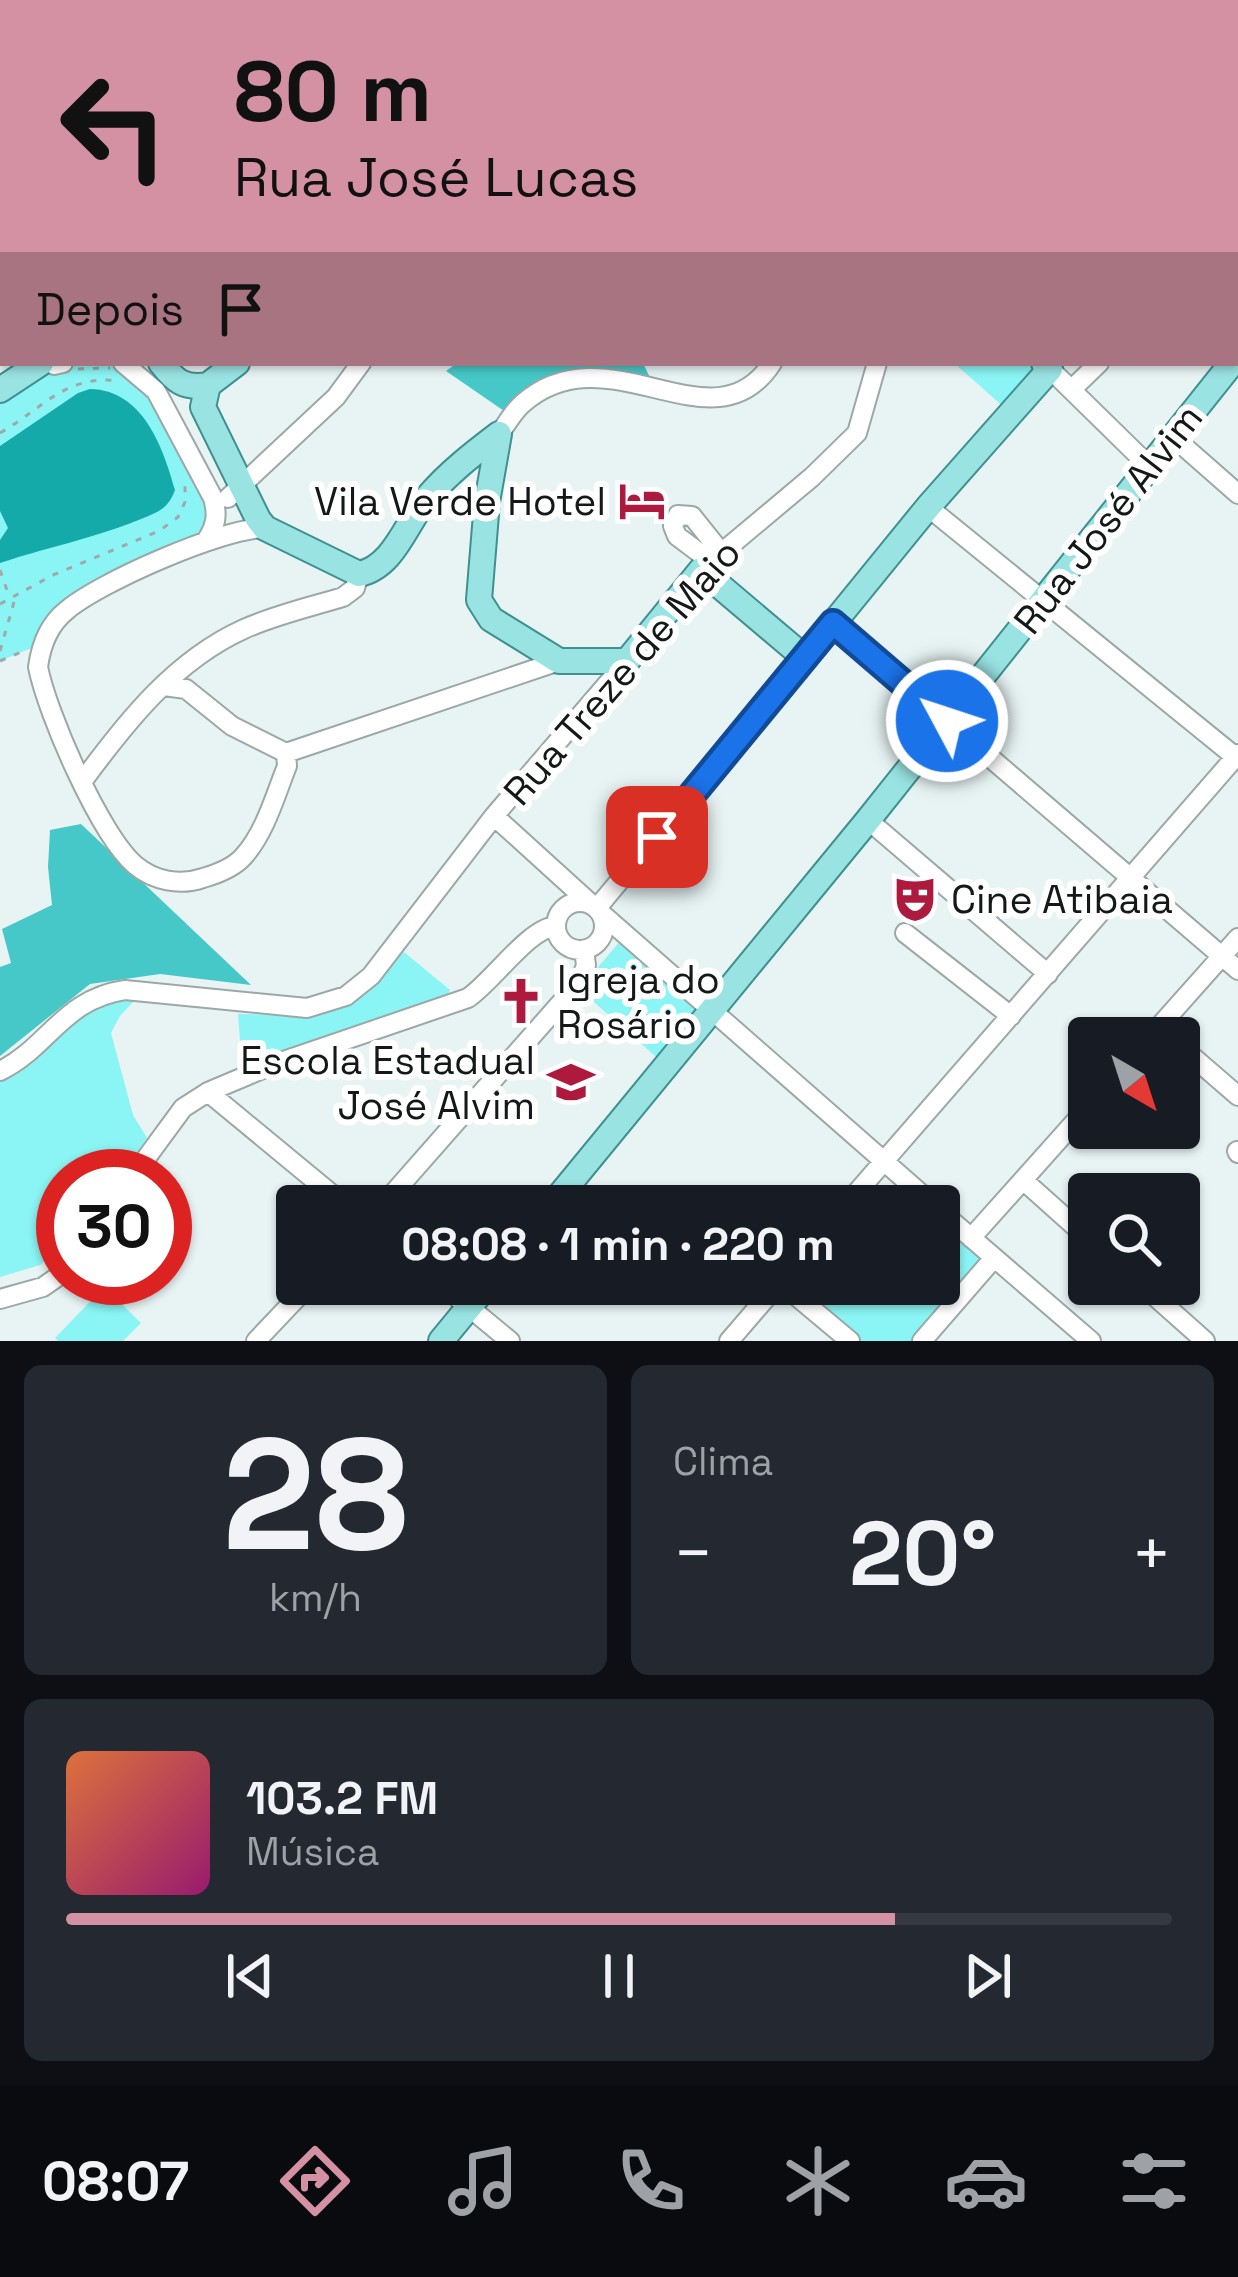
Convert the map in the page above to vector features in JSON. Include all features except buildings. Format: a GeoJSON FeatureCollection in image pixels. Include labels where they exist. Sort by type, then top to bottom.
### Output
{"type":"FeatureCollection","features":[{"type":"Feature","properties":{"kind":"main road"},"geometry":{"type":"LineString","coordinates":[[167,372],[196,387],[208,385],[233,366]]}},
{"type":"Feature","properties":{"kind":"main road"},"geometry":{"type":"LineString","coordinates":[[710,560],[805,658],[1047,366]]}},
{"type":"Feature","properties":{"kind":"main road","name":"Rua José Alvim"},"geometry":{"type":"LineString","coordinates":[[568,1185],[868,820],[1229,366]]}},
{"type":"Feature","properties":{"kind":"main road"},"geometry":{"type":"LineString","coordinates":[[0,390],[51,367]]}},
{"type":"Feature","properties":{"kind":"main road"},"geometry":{"type":"LineString","coordinates":[[208,385],[202,407],[235,491],[266,528],[359,574],[380,567],[427,498],[469,456],[500,434]]}},
{"type":"Feature","properties":{"kind":"main road"},"geometry":{"type":"LineString","coordinates":[[500,434],[487,502],[478,600],[491,620],[559,661],[627,661]]}},
{"type":"Feature","properties":{"kind":"main road","name":"Rua Treze de Maio"},"geometry":{"type":"LineString","coordinates":[[627,661],[710,560]]}},
{"type":"Feature","properties":{"kind":"main road"},"geometry":{"type":"LineString","coordinates":[[441,1341],[469,1307]]}},
{"type":"Feature","properties":{"kind":"street"},"geometry":{"type":"LineString","coordinates":[[210,534],[235,491],[336,398],[359,366]]}},
{"type":"Feature","properties":{"kind":"street"},"geometry":{"type":"LineString","coordinates":[[500,434],[521,404],[560,381],[592,376],[627,379],[686,397],[717,398],[740,393],[770,366]]}},
{"type":"Feature","properties":{"kind":"street","name":"Rua Treze de Maio"},"geometry":{"type":"LineString","coordinates":[[710,560],[812,477],[857,433],[876,366]]}},
{"type":"Feature","properties":{"kind":"street"},"geometry":{"type":"LineString","coordinates":[[1047,366],[1149,466]]}},
{"type":"Feature","properties":{"kind":"street"},"geometry":{"type":"LineString","coordinates":[[1072,389],[1096,366]]}},
{"type":"Feature","properties":{"kind":"street"},"geometry":{"type":"LineString","coordinates":[[122,372],[156,391],[191,454],[217,511],[210,534]]}},
{"type":"Feature","properties":{"kind":"street"},"geometry":{"type":"LineString","coordinates":[[167,372],[235,491]]}},
{"type":"Feature","properties":{"kind":"street"},"geometry":{"type":"LineString","coordinates":[[1172,436],[1238,494]]}},
{"type":"Feature","properties":{"kind":"street"},"geometry":{"type":"LineString","coordinates":[[863,1185],[1237,757],[928,507]]}},
{"type":"Feature","properties":{"kind":"street"},"geometry":{"type":"LineString","coordinates":[[266,528],[210,534],[96,591],[64,611],[40,647],[38,667],[82,782],[124,856],[158,879],[187,884],[239,861],[256,841],[287,766],[286,753]]}},
{"type":"Feature","properties":{"kind":"street"},"geometry":{"type":"LineString","coordinates":[[82,782],[114,738],[201,652],[247,628],[343,597],[355,588],[359,574]]}},
{"type":"Feature","properties":{"kind":"street"},"geometry":{"type":"LineString","coordinates":[[833,623],[1238,970]]}},
{"type":"Feature","properties":{"kind":"street"},"geometry":{"type":"LineString","coordinates":[[201,652],[197,680],[201,700]]}},
{"type":"Feature","properties":{"kind":"street"},"geometry":{"type":"LineString","coordinates":[[558,874],[566,893],[558,918],[567,947],[584,950],[602,937],[597,909],[805,658]]}},
{"type":"Feature","properties":{"kind":"street"},"geometry":{"type":"LineString","coordinates":[[164,686],[186,689],[232,726],[286,753],[559,661]]}},
{"type":"Feature","properties":{"kind":"street","name":"Rua Treze de Maio"},"geometry":{"type":"LineString","coordinates":[[0,1071],[57,1022],[104,993],[125,990],[308,1008],[346,996],[370,976],[494,816],[627,661]]}},
{"type":"Feature","properties":{"kind":"street"},"geometry":{"type":"LineString","coordinates":[[63,740],[92,749],[114,738]]}},
{"type":"Feature","properties":{"kind":"street"},"geometry":{"type":"LineString","coordinates":[[494,816],[911,1185]]}},
{"type":"Feature","properties":{"kind":"street"},"geometry":{"type":"LineString","coordinates":[[868,820],[1048,974]]}},
{"type":"Feature","properties":{"kind":"street"},"geometry":{"type":"LineString","coordinates":[[153,1149],[183,1108],[208,1092],[272,1065],[468,998],[488,985],[537,932],[575,902],[597,909]]}},
{"type":"Feature","properties":{"kind":"street"},"geometry":{"type":"LineString","coordinates":[[905,934],[1011,1016]]}},
{"type":"Feature","properties":{"kind":"street"},"geometry":{"type":"LineString","coordinates":[[1174,1017],[1238,938]]}},
{"type":"Feature","properties":{"kind":"street"},"geometry":{"type":"LineString","coordinates":[[400,1185],[580,980],[586,965],[584,950]]}},
{"type":"Feature","properties":{"kind":"street"},"geometry":{"type":"LineString","coordinates":[[1200,1063],[1238,1096]]}},
{"type":"Feature","properties":{"kind":"street"},"geometry":{"type":"LineString","coordinates":[[208,1092],[321,1185]]}},
{"type":"Feature","properties":{"kind":"street"},"geometry":{"type":"LineString","coordinates":[[971,1238],[1068,1130]]}},
{"type":"Feature","properties":{"kind":"street"},"geometry":{"type":"LineString","coordinates":[[1023,1180],[1068,1220]]}},
{"type":"Feature","properties":{"kind":"street"},"geometry":{"type":"LineString","coordinates":[[960,1228],[1091,1341]]}},
{"type":"Feature","properties":{"kind":"street"},"geometry":{"type":"LineString","coordinates":[[922,1341],[994,1258]]}},
{"type":"Feature","properties":{"kind":"street"},"geometry":{"type":"LineString","coordinates":[[0,1299],[36,1289]]}},
{"type":"Feature","properties":{"kind":"street"},"geometry":{"type":"LineString","coordinates":[[256,1341],[290,1305]]}},
{"type":"Feature","properties":{"kind":"street"},"geometry":{"type":"LineString","coordinates":[[466,1305],[510,1341]]}},
{"type":"Feature","properties":{"kind":"street"},"geometry":{"type":"LineString","coordinates":[[729,1341],[761,1305]]}},
{"type":"Feature","properties":{"kind":"street"},"geometry":{"type":"LineString","coordinates":[[806,1305],[850,1341]]}},
{"type":"Feature","properties":{"kind":"street"},"geometry":{"type":"LineString","coordinates":[[1165,1305],[1205,1341]]}},
{"type":"Feature","properties":{"kind":"path"},"geometry":{"type":"LineString","coordinates":[[51,367],[93,366],[122,372]]}},
{"type":"Feature","properties":{"kind":"path"},"geometry":{"type":"LineString","coordinates":[[0,434],[72,384],[122,372]]}},
{"type":"Feature","properties":{"kind":"path"},"geometry":{"type":"LineString","coordinates":[[0,604],[53,575],[159,531],[178,517],[185,502],[186,472],[197,487]]}},
{"type":"Feature","properties":{"kind":"path"},"geometry":{"type":"LineString","coordinates":[[0,570],[10,599]]}},
{"type":"Feature","properties":{"kind":"path"},"geometry":{"type":"LineString","coordinates":[[0,651],[16,595]]}},
{"type":"Feature","properties":{"kind":"path"},"geometry":{"type":"LineString","coordinates":[[0,661],[32,648]]}},
{"type":"Feature","properties":{"kind":"shaded area"},"geometry":{"type":"Polygon","coordinates":[[[118,366],[148,386],[175,427],[209,514],[216,513],[180,552],[96,589],[39,645],[0,661],[0,392],[57,367],[118,366]]]}},
{"type":"Feature","properties":{"kind":"shaded area"},"geometry":{"type":"Polygon","coordinates":[[[453,366],[644,366],[653,384],[592,370],[507,413],[446,371],[453,366]]]}},
{"type":"Feature","properties":{"kind":"shaded area"},"geometry":{"type":"Polygon","coordinates":[[[957,366],[1041,366],[1006,409],[957,366]]]}},
{"type":"Feature","properties":{"kind":"shaded area"},"geometry":{"type":"Polygon","coordinates":[[[90,389],[124,399],[148,424],[170,473],[172,497],[160,510],[139,520],[0,563],[0,540],[8,528],[0,511],[0,446],[90,389]]]}},
{"type":"Feature","properties":{"kind":"shaded area"},"geometry":{"type":"Polygon","coordinates":[[[81,824],[251,985],[160,974],[90,984],[0,1056],[0,967],[11,963],[2,929],[52,905],[50,830],[81,824]]]}},
{"type":"Feature","properties":{"kind":"shaded area"},"geometry":{"type":"Polygon","coordinates":[[[623,938],[705,1010],[662,1062],[579,989],[623,938]]]}},
{"type":"Feature","properties":{"kind":"shaded area"},"geometry":{"type":"Polygon","coordinates":[[[404,952],[450,990],[447,997],[242,1067],[238,1014],[316,1015],[349,1005],[404,952]]]}},
{"type":"Feature","properties":{"kind":"shaded area"},"geometry":{"type":"Polygon","coordinates":[[[135,1000],[111,1033],[133,1115],[147,1138],[139,1149],[36,1149],[36,1266],[0,1277],[0,1078],[79,1018],[135,1000]]]}},
{"type":"Feature","properties":{"kind":"shaded area"},"geometry":{"type":"Polygon","coordinates":[[[960,1233],[990,1258],[960,1293],[960,1233]]]}},
{"type":"Feature","properties":{"kind":"shaded area"},"geometry":{"type":"Polygon","coordinates":[[[87,1305],[122,1305],[141,1323],[123,1341],[55,1338],[87,1305]]]}},
{"type":"Feature","properties":{"kind":"shaded area"},"geometry":{"type":"Polygon","coordinates":[[[813,1305],[949,1305],[918,1341],[855,1341],[813,1305]]]}},
{"type":"Feature","properties":{"kind":"place","name":"Vila Verde Hotel"},"geometry":{"type":"Point","coordinates":[642,501]}},
{"type":"Feature","properties":{"kind":"place","name":"Cine Atibaia"},"geometry":{"type":"Point","coordinates":[915,899]}},
{"type":"Feature","properties":{"kind":"place","name":"Igreja do Rosário"},"geometry":{"type":"Point","coordinates":[521,1001]}},
{"type":"Feature","properties":{"kind":"place","name":"Escola Estadual José Alvim"},"geometry":{"type":"Point","coordinates":[571,1082]}},
{"type":"Feature","properties":{"kind":"route"},"geometry":{"type":"LineString","coordinates":[[657,837],[833,623],[947,721]]}}]}
